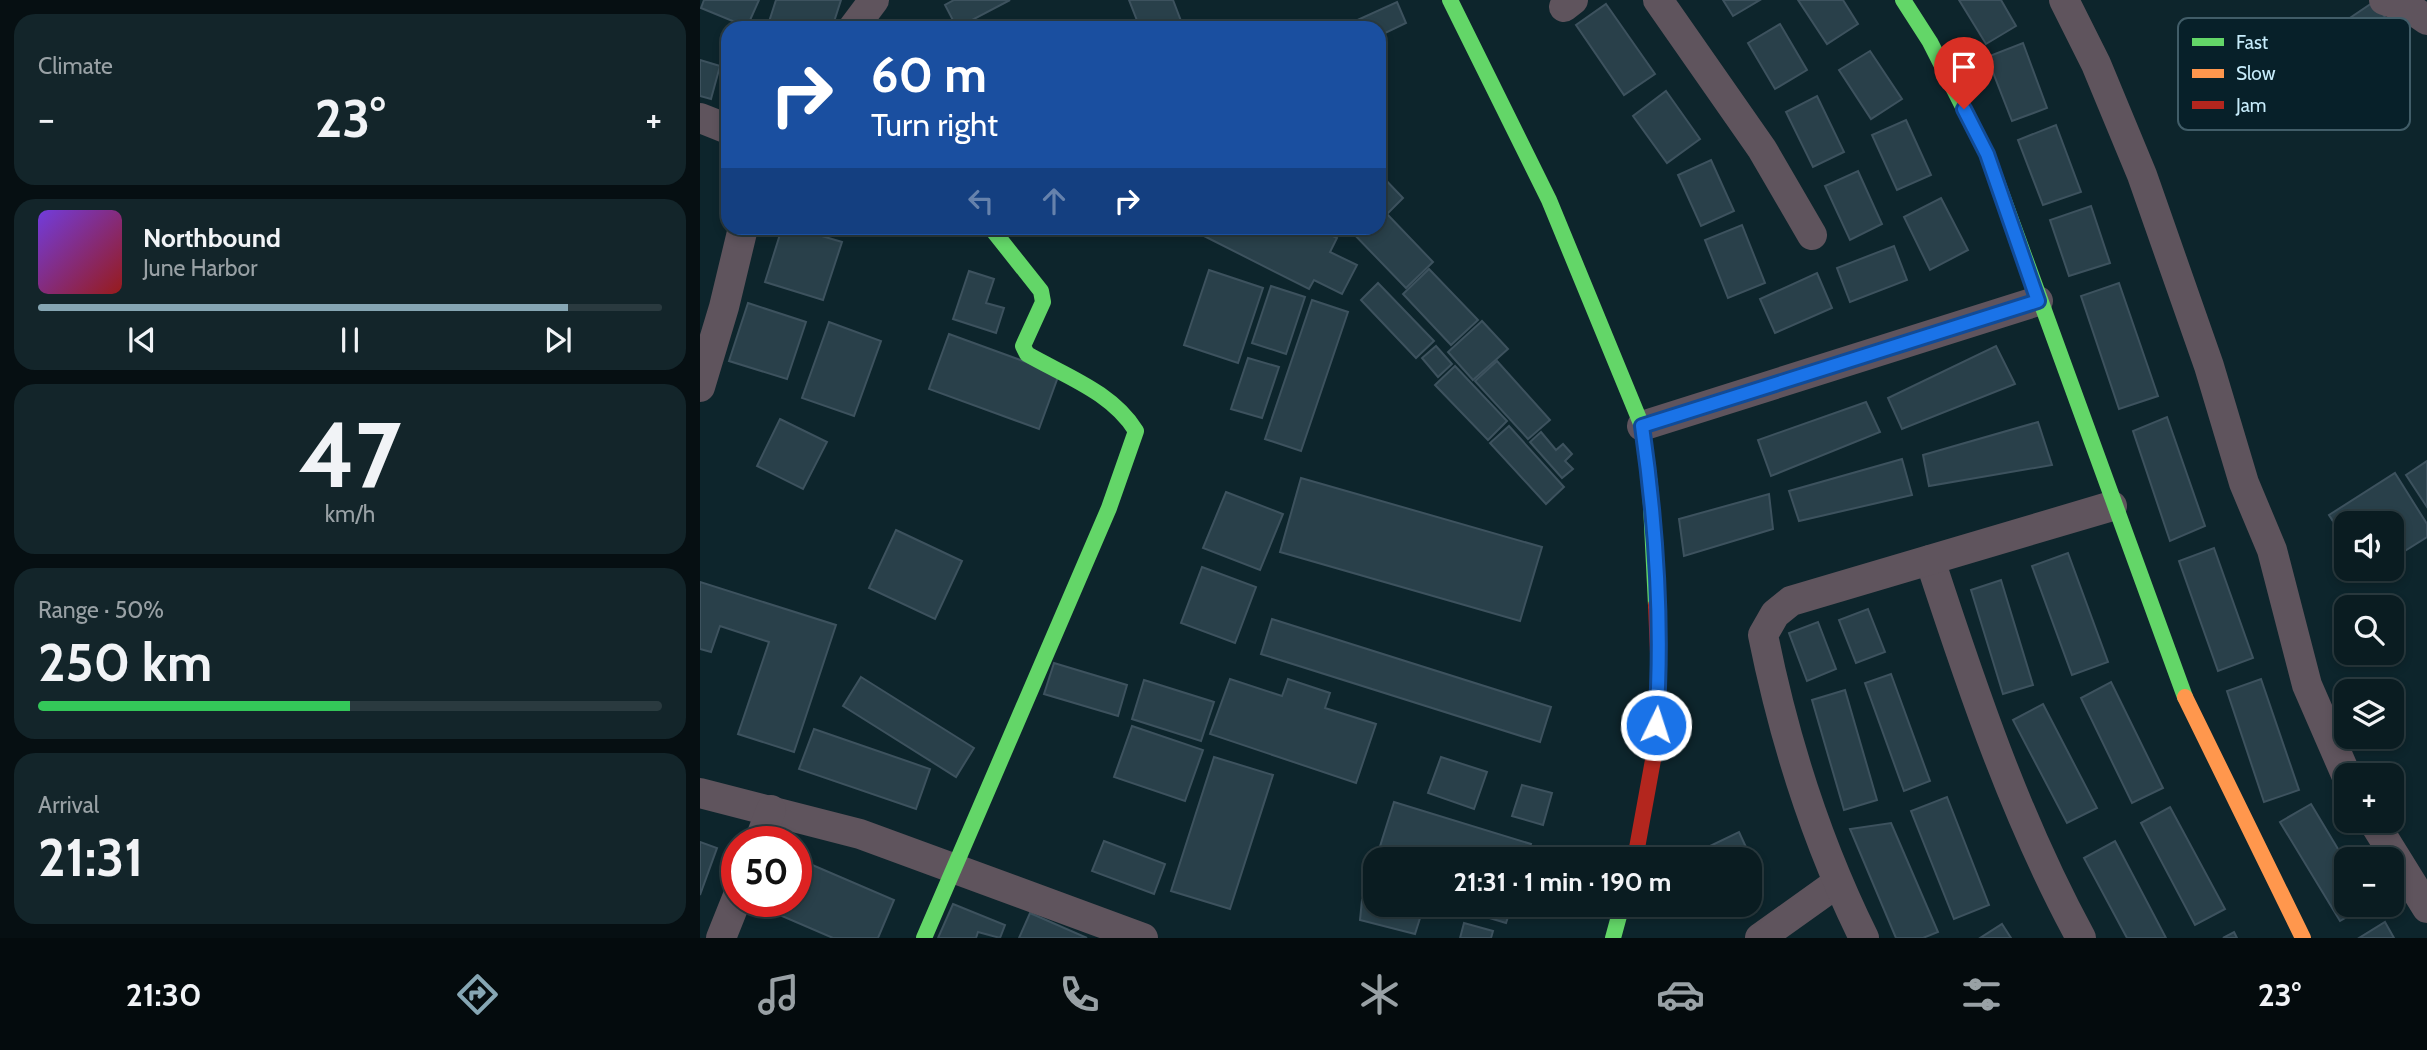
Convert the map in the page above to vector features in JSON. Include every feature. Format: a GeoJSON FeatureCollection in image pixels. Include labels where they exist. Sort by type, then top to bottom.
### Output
{"type":"FeatureCollection","features":[{"type":"Feature","properties":{"kind":"street"},"geometry":{"type":"LineString","coordinates":[[858,21],[874,0]]}},
{"type":"Feature","properties":{"kind":"street"},"geometry":{"type":"LineString","coordinates":[[1450,0],[1549,200],[1642,426],[1650,485],[1659,678],[1655,748],[1637,847]]}},
{"type":"Feature","properties":{"kind":"street"},"geometry":{"type":"LineString","coordinates":[[1658,0],[1762,149],[1812,236]]}},
{"type":"Feature","properties":{"kind":"street"},"geometry":{"type":"LineString","coordinates":[[1903,0],[1930,42],[1987,154],[2177,681],[2303,938]]}},
{"type":"Feature","properties":{"kind":"street"},"geometry":{"type":"LineString","coordinates":[[2064,0],[2096,64],[2142,175],[2209,366],[2244,484],[2272,550],[2307,685],[2341,763]]}},
{"type":"Feature","properties":{"kind":"street"},"geometry":{"type":"LineString","coordinates":[[2384,0],[2411,9],[2427,20]]}},
{"type":"Feature","properties":{"kind":"street"},"geometry":{"type":"LineString","coordinates":[[700,118],[721,126]]}},
{"type":"Feature","properties":{"kind":"street"},"geometry":{"type":"LineString","coordinates":[[700,387],[724,307],[741,235]]}},
{"type":"Feature","properties":{"kind":"street"},"geometry":{"type":"LineString","coordinates":[[924,938],[1109,508],[1136,431],[1127,416],[1087,388],[1027,354],[1023,346],[1042,302],[1041,291],[997,235]]}},
{"type":"Feature","properties":{"kind":"street"},"geometry":{"type":"LineString","coordinates":[[1642,426],[2038,301]]}},
{"type":"Feature","properties":{"kind":"street"},"geometry":{"type":"LineString","coordinates":[[1864,938],[1837,883],[1778,708],[1763,635],[1775,614],[1791,601],[2112,506]]}},
{"type":"Feature","properties":{"kind":"street"},"geometry":{"type":"LineString","coordinates":[[1930,560],[1977,703],[2062,902],[2081,938]]}},
{"type":"Feature","properties":{"kind":"street"},"geometry":{"type":"LineString","coordinates":[[700,793],[860,834],[1143,938]]}},
{"type":"Feature","properties":{"kind":"street"},"geometry":{"type":"LineString","coordinates":[[765,826],[771,810]]}},
{"type":"Feature","properties":{"kind":"street"},"geometry":{"type":"LineString","coordinates":[[2380,833],[2427,908]]}},
{"type":"Feature","properties":{"kind":"street"},"geometry":{"type":"LineString","coordinates":[[1760,938],[1837,883]]}},
{"type":"Feature","properties":{"kind":"street"},"geometry":{"type":"LineString","coordinates":[[721,938],[729,917]]}},
{"type":"Feature","properties":{"kind":"street"},"geometry":{"type":"LineString","coordinates":[[1613,938],[1619,917]]}},
{"type":"Feature","properties":{"kind":"building"},"geometry":{"type":"Polygon","coordinates":[[[704,0],[759,0],[750,21],[732,21],[701,8],[704,0]]]}},
{"type":"Feature","properties":{"kind":"building"},"geometry":{"type":"Polygon","coordinates":[[[776,0],[841,0],[834,21],[769,21],[776,0]]]}},
{"type":"Feature","properties":{"kind":"building"},"geometry":{"type":"Polygon","coordinates":[[[954,0],[1010,0],[970,21],[953,21],[945,5],[954,0]]]}},
{"type":"Feature","properties":{"kind":"building"},"geometry":{"type":"Polygon","coordinates":[[[1129,0],[1173,0],[1181,21],[1137,21],[1129,0]]]}},
{"type":"Feature","properties":{"kind":"building"},"geometry":{"type":"Polygon","coordinates":[[[1723,0],[1760,0],[1733,16],[1723,0]]]}},
{"type":"Feature","properties":{"kind":"building"},"geometry":{"type":"Polygon","coordinates":[[[1798,0],[1843,0],[1858,24],[1827,44],[1798,0]]]}},
{"type":"Feature","properties":{"kind":"building"},"geometry":{"type":"Polygon","coordinates":[[[1959,0],[2001,0],[2016,26],[1986,44],[1959,0]]]}},
{"type":"Feature","properties":{"kind":"building"},"geometry":{"type":"Polygon","coordinates":[[[2375,1],[2385,18],[2350,18],[2375,1]]]}},
{"type":"Feature","properties":{"kind":"building"},"geometry":{"type":"Polygon","coordinates":[[[1397,2],[1406,23],[1386,33],[1386,21],[1355,21],[1397,2]]]}},
{"type":"Feature","properties":{"kind":"building"},"geometry":{"type":"Polygon","coordinates":[[[1606,4],[1655,74],[1624,95],[1576,25],[1606,4]]]}},
{"type":"Feature","properties":{"kind":"building"},"geometry":{"type":"Polygon","coordinates":[[[1780,24],[1807,70],[1775,89],[1748,43],[1780,24]]]}},
{"type":"Feature","properties":{"kind":"building"},"geometry":{"type":"Polygon","coordinates":[[[2023,43],[2047,108],[2012,121],[1987,57],[2023,43]]]}},
{"type":"Feature","properties":{"kind":"building"},"geometry":{"type":"Polygon","coordinates":[[[1870,51],[1902,99],[1871,119],[1839,70],[1870,51]]]}},
{"type":"Feature","properties":{"kind":"building"},"geometry":{"type":"Polygon","coordinates":[[[700,60],[720,66],[711,99],[700,96],[700,60]]]}},
{"type":"Feature","properties":{"kind":"building"},"geometry":{"type":"Polygon","coordinates":[[[1666,91],[1700,139],[1667,163],[1633,116],[1666,91]]]}},
{"type":"Feature","properties":{"kind":"building"},"geometry":{"type":"Polygon","coordinates":[[[1817,96],[1844,152],[1813,167],[1786,112],[1817,96]]]}},
{"type":"Feature","properties":{"kind":"building"},"geometry":{"type":"Polygon","coordinates":[[[1906,120],[1931,175],[1897,190],[1872,135],[1906,120]]]}},
{"type":"Feature","properties":{"kind":"building"},"geometry":{"type":"Polygon","coordinates":[[[2056,125],[2081,192],[2043,205],[2018,140],[2056,125]]]}},
{"type":"Feature","properties":{"kind":"building"},"geometry":{"type":"Polygon","coordinates":[[[1711,160],[1734,211],[1701,226],[1678,175],[1711,160]]]}},
{"type":"Feature","properties":{"kind":"building"},"geometry":{"type":"Polygon","coordinates":[[[1858,171],[1882,224],[1850,240],[1825,186],[1858,171]]]}},
{"type":"Feature","properties":{"kind":"building"},"geometry":{"type":"Polygon","coordinates":[[[1386,180],[1403,198],[1387,214],[1433,262],[1406,288],[1355,235],[1386,235],[1386,180]]]}},
{"type":"Feature","properties":{"kind":"building"},"geometry":{"type":"Polygon","coordinates":[[[1941,198],[1968,250],[1930,270],[1904,217],[1941,198]]]}},
{"type":"Feature","properties":{"kind":"building"},"geometry":{"type":"Polygon","coordinates":[[[2091,206],[2110,263],[2069,276],[2050,220],[2091,206]]]}},
{"type":"Feature","properties":{"kind":"building"},"geometry":{"type":"Polygon","coordinates":[[[1742,225],[1765,283],[1728,298],[1705,240],[1742,225]]]}},
{"type":"Feature","properties":{"kind":"building"},"geometry":{"type":"Polygon","coordinates":[[[780,235],[818,235],[842,242],[823,300],[765,282],[780,235]]]}},
{"type":"Feature","properties":{"kind":"building"},"geometry":{"type":"Polygon","coordinates":[[[1331,235],[1337,238],[1330,252],[1357,265],[1342,294],[1314,280],[1309,289],[1204,236],[1331,235]]]}},
{"type":"Feature","properties":{"kind":"building"},"geometry":{"type":"Polygon","coordinates":[[[1894,246],[1907,280],[1850,302],[1837,268],[1894,246]]]}},
{"type":"Feature","properties":{"kind":"building"},"geometry":{"type":"Polygon","coordinates":[[[1429,269],[1478,320],[1451,345],[1403,294],[1429,269]]]}},
{"type":"Feature","properties":{"kind":"building"},"geometry":{"type":"Polygon","coordinates":[[[1209,270],[1263,288],[1238,363],[1184,345],[1209,270]]]}},
{"type":"Feature","properties":{"kind":"building"},"geometry":{"type":"Polygon","coordinates":[[[969,271],[994,279],[986,303],[1004,308],[996,333],[953,319],[969,271]]]}},
{"type":"Feature","properties":{"kind":"building"},"geometry":{"type":"Polygon","coordinates":[[[1817,273],[1832,308],[1775,333],[1760,299],[1817,273]]]}},
{"type":"Feature","properties":{"kind":"building"},"geometry":{"type":"Polygon","coordinates":[[[1378,283],[1434,341],[1416,358],[1361,300],[1378,283]]]}},
{"type":"Feature","properties":{"kind":"building"},"geometry":{"type":"Polygon","coordinates":[[[2119,283],[2158,396],[2119,409],[2081,296],[2119,283]]]}},
{"type":"Feature","properties":{"kind":"building"},"geometry":{"type":"Polygon","coordinates":[[[1271,286],[1305,297],[1286,354],[1252,343],[1271,286]]]}},
{"type":"Feature","properties":{"kind":"building"},"geometry":{"type":"Polygon","coordinates":[[[1312,300],[1348,312],[1301,451],[1265,439],[1312,300]]]}},
{"type":"Feature","properties":{"kind":"building"},"geometry":{"type":"Polygon","coordinates":[[[748,303],[806,322],[787,379],[729,361],[748,303]]]}},
{"type":"Feature","properties":{"kind":"building"},"geometry":{"type":"Polygon","coordinates":[[[1482,321],[1508,349],[1473,380],[1448,352],[1482,321]]]}},
{"type":"Feature","properties":{"kind":"building"},"geometry":{"type":"Polygon","coordinates":[[[829,322],[881,341],[854,416],[802,398],[829,322]]]}},
{"type":"Feature","properties":{"kind":"building"},"geometry":{"type":"Polygon","coordinates":[[[949,334],[1059,374],[1039,429],[929,389],[949,334]]]}},
{"type":"Feature","properties":{"kind":"building"},"geometry":{"type":"Polygon","coordinates":[[[1436,346],[1452,364],[1438,377],[1422,358],[1436,346]]]}},
{"type":"Feature","properties":{"kind":"building"},"geometry":{"type":"Polygon","coordinates":[[[1996,346],[2015,384],[1902,429],[1888,398],[1996,346]]]}},
{"type":"Feature","properties":{"kind":"building"},"geometry":{"type":"Polygon","coordinates":[[[1248,358],[1279,367],[1262,418],[1231,409],[1248,358]]]}},
{"type":"Feature","properties":{"kind":"building"},"geometry":{"type":"Polygon","coordinates":[[[1497,361],[1550,420],[1528,439],[1475,381],[1497,361]]]}},
{"type":"Feature","properties":{"kind":"building"},"geometry":{"type":"Polygon","coordinates":[[[1455,366],[1507,421],[1488,440],[1435,385],[1455,366]]]}},
{"type":"Feature","properties":{"kind":"building"},"geometry":{"type":"Polygon","coordinates":[[[1866,402],[1880,432],[1771,476],[1758,440],[1866,402]]]}},
{"type":"Feature","properties":{"kind":"building"},"geometry":{"type":"Polygon","coordinates":[[[2167,417],[2205,526],[2170,541],[2133,431],[2167,417]]]}},
{"type":"Feature","properties":{"kind":"building"},"geometry":{"type":"Polygon","coordinates":[[[780,419],[827,442],[803,489],[757,466],[780,419]]]}},
{"type":"Feature","properties":{"kind":"building"},"geometry":{"type":"Polygon","coordinates":[[[2038,422],[2052,465],[1929,486],[1923,455],[2038,422]]]}},
{"type":"Feature","properties":{"kind":"building"},"geometry":{"type":"Polygon","coordinates":[[[1509,426],[1564,487],[1546,504],[1490,443],[1509,426]]]}},
{"type":"Feature","properties":{"kind":"building"},"geometry":{"type":"Polygon","coordinates":[[[1541,432],[1556,450],[1563,444],[1572,454],[1565,461],[1573,469],[1562,478],[1530,442],[1541,432]]]}},
{"type":"Feature","properties":{"kind":"building"},"geometry":{"type":"Polygon","coordinates":[[[1902,459],[1912,495],[1799,521],[1789,491],[1902,459]]]}},
{"type":"Feature","properties":{"kind":"building"},"geometry":{"type":"Polygon","coordinates":[[[2427,461],[2427,507],[2406,475],[2427,461]]]}},
{"type":"Feature","properties":{"kind":"building"},"geometry":{"type":"Polygon","coordinates":[[[2395,473],[2427,524],[2427,537],[2404,551],[2404,511],[2335,511],[2395,473]]]}},
{"type":"Feature","properties":{"kind":"building"},"geometry":{"type":"Polygon","coordinates":[[[1301,478],[1542,547],[1520,621],[1280,552],[1301,478]]]}},
{"type":"Feature","properties":{"kind":"building"},"geometry":{"type":"Polygon","coordinates":[[[1226,492],[1283,514],[1260,570],[1203,548],[1226,492]]]}},
{"type":"Feature","properties":{"kind":"building"},"geometry":{"type":"Polygon","coordinates":[[[1769,494],[1773,529],[1684,556],[1679,519],[1769,494]]]}},
{"type":"Feature","properties":{"kind":"building"},"geometry":{"type":"Polygon","coordinates":[[[896,530],[962,561],[935,619],[869,588],[896,530]]]}},
{"type":"Feature","properties":{"kind":"building"},"geometry":{"type":"Polygon","coordinates":[[[2214,548],[2253,658],[2218,671],[2179,561],[2214,548]]]}},
{"type":"Feature","properties":{"kind":"building"},"geometry":{"type":"Polygon","coordinates":[[[2068,553],[2108,662],[2072,675],[2032,566],[2068,553]]]}},
{"type":"Feature","properties":{"kind":"building"},"geometry":{"type":"Polygon","coordinates":[[[1202,567],[1256,587],[1235,643],[1181,623],[1202,567]]]}},
{"type":"Feature","properties":{"kind":"building"},"geometry":{"type":"Polygon","coordinates":[[[2001,580],[2033,685],[2003,694],[1971,590],[2001,580]]]}},
{"type":"Feature","properties":{"kind":"building"},"geometry":{"type":"Polygon","coordinates":[[[700,582],[836,625],[794,752],[738,734],[769,642],[720,626],[711,652],[700,649],[700,582]]]}},
{"type":"Feature","properties":{"kind":"building"},"geometry":{"type":"Polygon","coordinates":[[[1868,609],[1885,652],[1856,663],[1839,620],[1868,609]]]}},
{"type":"Feature","properties":{"kind":"building"},"geometry":{"type":"Polygon","coordinates":[[[1272,619],[1551,707],[1540,742],[1261,654],[1272,619]]]}},
{"type":"Feature","properties":{"kind":"building"},"geometry":{"type":"Polygon","coordinates":[[[1818,622],[1836,669],[1807,681],[1789,633],[1818,622]]]}},
{"type":"Feature","properties":{"kind":"building"},"geometry":{"type":"Polygon","coordinates":[[[1054,663],[1127,685],[1118,716],[1044,694],[1054,663]]]}},
{"type":"Feature","properties":{"kind":"building"},"geometry":{"type":"Polygon","coordinates":[[[1891,674],[1930,781],[1904,791],[1865,683],[1891,674]]]}},
{"type":"Feature","properties":{"kind":"building"},"geometry":{"type":"Polygon","coordinates":[[[861,677],[974,748],[956,777],[843,706],[861,677]]]}},
{"type":"Feature","properties":{"kind":"building"},"geometry":{"type":"Polygon","coordinates":[[[1230,679],[1282,696],[1288,679],[1330,693],[1325,708],[1376,724],[1356,783],[1210,734],[1230,679]]]}},
{"type":"Feature","properties":{"kind":"building"},"geometry":{"type":"Polygon","coordinates":[[[2261,679],[2299,790],[2264,802],[2227,691],[2261,679]]]}},
{"type":"Feature","properties":{"kind":"building"},"geometry":{"type":"Polygon","coordinates":[[[1144,680],[1214,702],[1201,741],[1132,719],[1144,680]]]}},
{"type":"Feature","properties":{"kind":"building"},"geometry":{"type":"Polygon","coordinates":[[[2111,682],[2163,788],[2132,803],[2081,698],[2111,682]]]}},
{"type":"Feature","properties":{"kind":"building"},"geometry":{"type":"Polygon","coordinates":[[[1845,690],[1877,800],[1844,810],[1812,700],[1845,690]]]}},
{"type":"Feature","properties":{"kind":"building"},"geometry":{"type":"Polygon","coordinates":[[[2043,704],[2097,808],[2067,823],[2013,720],[2043,704]]]}},
{"type":"Feature","properties":{"kind":"building"},"geometry":{"type":"Polygon","coordinates":[[[1132,726],[1203,750],[1185,801],[1114,777],[1132,726]]]}},
{"type":"Feature","properties":{"kind":"building"},"geometry":{"type":"Polygon","coordinates":[[[814,729],[930,769],[916,809],[799,769],[814,729]]]}},
{"type":"Feature","properties":{"kind":"building"},"geometry":{"type":"Polygon","coordinates":[[[1214,757],[1273,775],[1230,909],[1171,891],[1214,757]]]}},
{"type":"Feature","properties":{"kind":"building"},"geometry":{"type":"Polygon","coordinates":[[[1441,757],[1487,772],[1474,809],[1428,793],[1441,757]]]}},
{"type":"Feature","properties":{"kind":"building"},"geometry":{"type":"Polygon","coordinates":[[[1522,785],[1552,793],[1543,825],[1512,816],[1522,785]]]}},
{"type":"Feature","properties":{"kind":"building"},"geometry":{"type":"Polygon","coordinates":[[[1947,797],[1989,905],[1954,919],[1911,811],[1947,797]]]}},
{"type":"Feature","properties":{"kind":"building"},"geometry":{"type":"Polygon","coordinates":[[[1394,802],[1531,844],[1530,847],[1380,847],[1394,802]]]}},
{"type":"Feature","properties":{"kind":"building"},"geometry":{"type":"Polygon","coordinates":[[[2311,804],[2337,847],[2334,847],[2334,911],[2280,822],[2311,804]]]}},
{"type":"Feature","properties":{"kind":"building"},"geometry":{"type":"Polygon","coordinates":[[[2170,807],[2225,909],[2195,925],[2141,823],[2170,807]]]}},
{"type":"Feature","properties":{"kind":"building"},"geometry":{"type":"Polygon","coordinates":[[[1891,823],[1938,932],[1923,938],[1896,938],[1850,829],[1891,823]]]}},
{"type":"Feature","properties":{"kind":"building"},"geometry":{"type":"Polygon","coordinates":[[[1739,832],[1746,847],[1708,847],[1739,832]]]}},
{"type":"Feature","properties":{"kind":"building"},"geometry":{"type":"Polygon","coordinates":[[[1104,841],[1165,864],[1154,894],[1092,871],[1104,841]]]}},
{"type":"Feature","properties":{"kind":"building"},"geometry":{"type":"Polygon","coordinates":[[[2115,841],[2166,938],[2127,938],[2084,858],[2115,841]]]}},
{"type":"Feature","properties":{"kind":"building"},"geometry":{"type":"Polygon","coordinates":[[[700,842],[717,848],[700,895],[700,842]]]}},
{"type":"Feature","properties":{"kind":"building"},"geometry":{"type":"Polygon","coordinates":[[[812,865],[894,900],[878,938],[833,938],[784,917],[812,917],[812,865]]]}},
{"type":"Feature","properties":{"kind":"building"},"geometry":{"type":"Polygon","coordinates":[[[1362,900],[1363,917],[1420,917],[1415,934],[1360,920],[1362,900]]]}},
{"type":"Feature","properties":{"kind":"building"},"geometry":{"type":"Polygon","coordinates":[[[953,904],[1005,925],[1000,938],[978,932],[976,938],[938,938],[953,904]]]}},
{"type":"Feature","properties":{"kind":"building"},"geometry":{"type":"Polygon","coordinates":[[[1030,913],[1087,938],[1019,938],[1030,913]]]}},
{"type":"Feature","properties":{"kind":"building"},"geometry":{"type":"Polygon","coordinates":[[[1486,917],[1508,917],[1506,923],[1486,917]]]}},
{"type":"Feature","properties":{"kind":"building"},"geometry":{"type":"Polygon","coordinates":[[[2385,922],[2394,938],[2359,938],[2385,922]]]}},
{"type":"Feature","properties":{"kind":"building"},"geometry":{"type":"Polygon","coordinates":[[[1464,923],[1493,931],[1491,938],[1460,938],[1464,923]]]}},
{"type":"Feature","properties":{"kind":"building"},"geometry":{"type":"Polygon","coordinates":[[[2002,924],[2011,938],[1980,938],[2002,924]]]}},
{"type":"Feature","properties":{"kind":"building"},"geometry":{"type":"Polygon","coordinates":[[[2234,932],[2237,938],[2223,938],[2234,932]]]}},
{"type":"Feature","properties":{"kind":"traffic: fast"},"geometry":{"type":"LineString","coordinates":[[1450,0],[1549,200],[1642,426],[1650,485],[1656,605]]}},
{"type":"Feature","properties":{"kind":"traffic: fast"},"geometry":{"type":"LineString","coordinates":[[1903,0],[1930,42],[1987,154],[2185,697]]}},
{"type":"Feature","properties":{"kind":"traffic: fast"},"geometry":{"type":"LineString","coordinates":[[924,938],[1109,508],[1136,431],[1126,417],[1101,395],[1027,354],[1023,346],[1043,302],[1041,291],[997,235]]}},
{"type":"Feature","properties":{"kind":"traffic: fast"},"geometry":{"type":"LineString","coordinates":[[1613,938],[1619,917]]}},
{"type":"Feature","properties":{"kind":"traffic: slow"},"geometry":{"type":"LineString","coordinates":[[2185,697],[2303,938]]}},
{"type":"Feature","properties":{"kind":"traffic: jam"},"geometry":{"type":"LineString","coordinates":[[1637,847],[1655,749],[1659,678],[1656,605]]}},
{"type":"Feature","properties":{"kind":"route"},"geometry":{"type":"LineString","coordinates":[[1656,725],[1659,678],[1652,512],[1642,426],[2038,301],[1987,154],[1964,109]]}}]}
